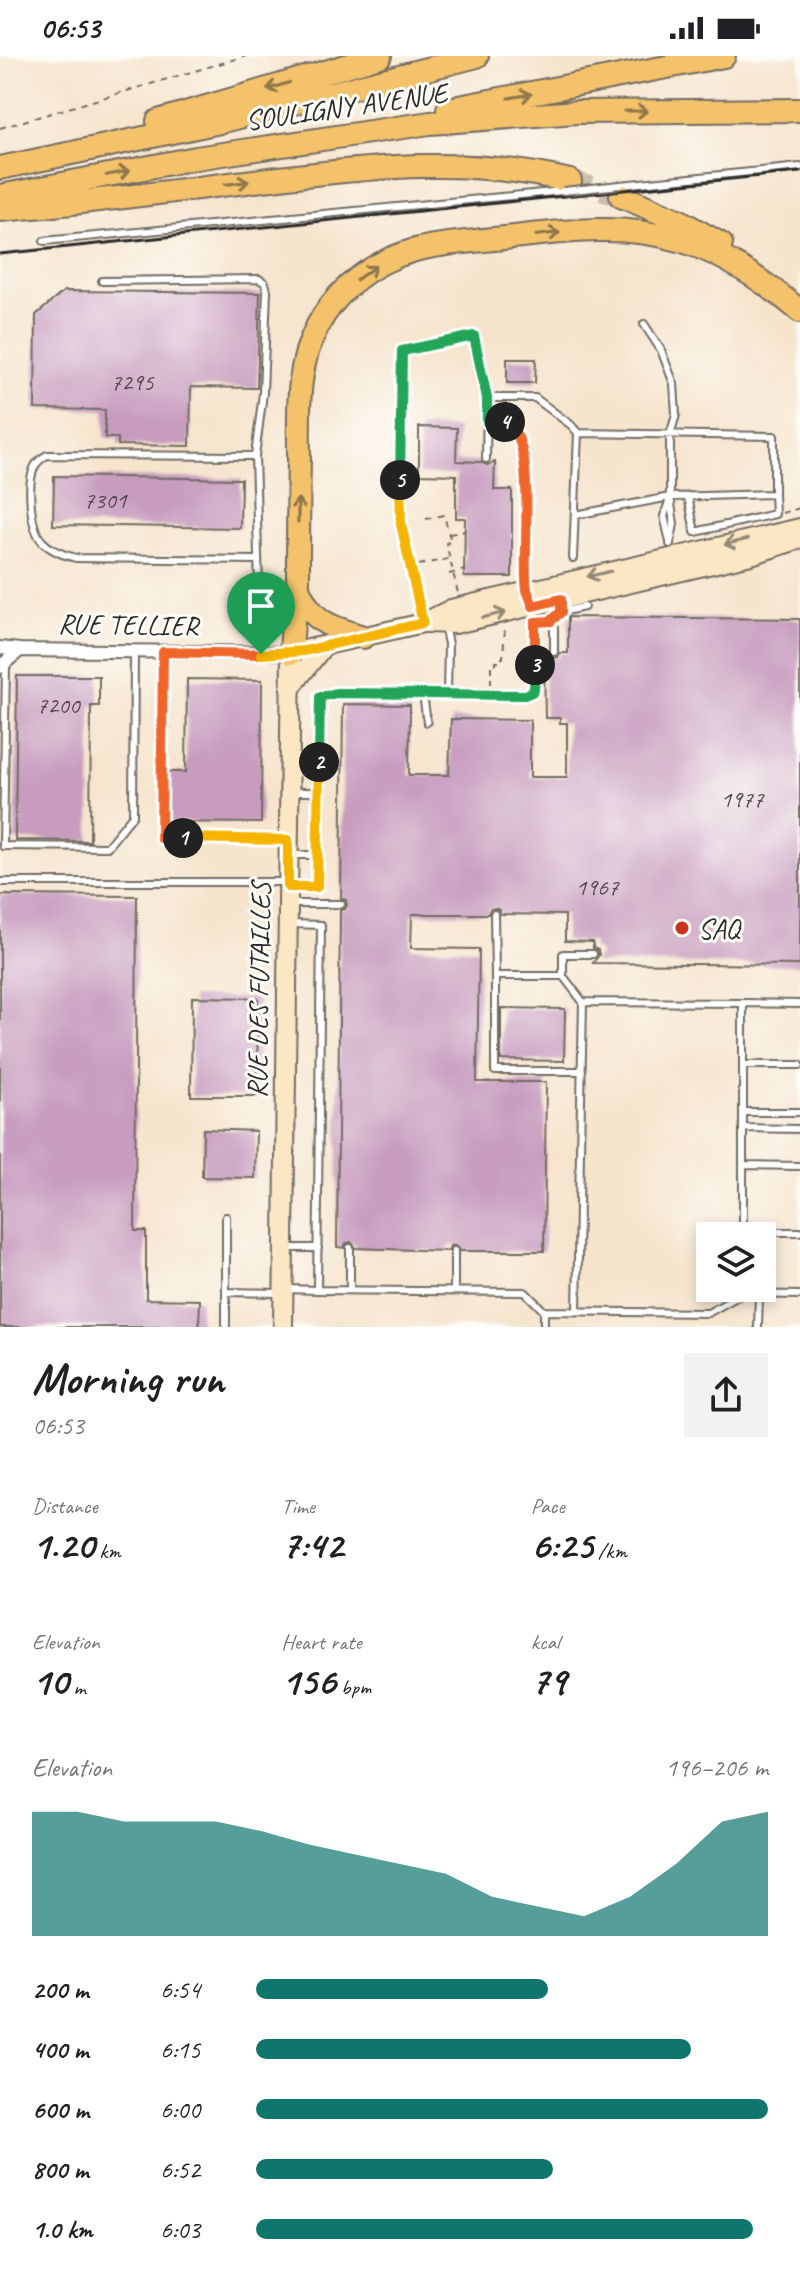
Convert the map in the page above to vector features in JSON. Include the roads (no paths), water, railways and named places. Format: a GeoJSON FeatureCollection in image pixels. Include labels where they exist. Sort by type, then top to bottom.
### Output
{"type":"FeatureCollection","features":[{"type":"Feature","properties":{"kind":"highway"},"geometry":{"type":"LineString","coordinates":[[0,167],[380,56]]}},
{"type":"Feature","properties":{"kind":"highway","name":"SOULIGNY AVENUE"},"geometry":{"type":"LineString","coordinates":[[0,167],[220,122],[477,56]]}},
{"type":"Feature","properties":{"kind":"highway"},"geometry":{"type":"LineString","coordinates":[[196,158],[724,56]]}},
{"type":"Feature","properties":{"kind":"highway","name":"SOULIGNY AVENUE"},"geometry":{"type":"LineString","coordinates":[[0,196],[196,158],[430,123],[610,111],[800,110]]}},
{"type":"Feature","properties":{"kind":"highway"},"geometry":{"type":"LineString","coordinates":[[0,210],[108,200],[347,170],[418,165],[508,169],[566,186]]}},
{"type":"Feature","properties":{"kind":"highway"},"geometry":{"type":"LineString","coordinates":[[621,191],[729,248],[800,301]]}},
{"type":"Feature","properties":{"kind":"highway"},"geometry":{"type":"LineString","coordinates":[[291,653],[298,588],[299,406],[303,365],[311,338],[325,313],[343,292],[375,266],[400,255],[444,245],[578,231],[632,230],[679,240],[721,258],[772,289],[800,311]]}},
{"type":"Feature","properties":{"kind":"highway"},"geometry":{"type":"LineString","coordinates":[[298,588],[306,606],[320,621],[363,637]]}},
{"type":"Feature","properties":{"kind":"street","name":"RUE TELLIER"},"geometry":{"type":"LineString","coordinates":[[0,648],[291,653],[443,618],[455,624],[532,606],[673,558],[800,528]]}},
{"type":"Feature","properties":{"kind":"street","name":"RUE TELLIER"},"geometry":{"type":"LineString","coordinates":[[673,558],[751,555],[800,539]]}},
{"type":"Feature","properties":{"kind":"street"},"geometry":{"type":"LineString","coordinates":[[290,689],[323,647]]}},
{"type":"Feature","properties":{"kind":"street","name":"RUE TELLIER"},"geometry":{"type":"LineString","coordinates":[[3,664],[20,650]]}},
{"type":"Feature","properties":{"kind":"street","name":"RUE DES FUTAILLES"},"geometry":{"type":"LineString","coordinates":[[283,1327],[291,653]]}},
{"type":"Feature","properties":{"kind":"lane"},"geometry":{"type":"LineString","coordinates":[[44,241],[566,186],[621,191],[800,167]]}},
{"type":"Feature","properties":{"kind":"lane"},"geometry":{"type":"LineString","coordinates":[[102,281],[259,279],[265,283],[263,393],[255,456],[261,654]]}},
{"type":"Feature","properties":{"kind":"lane"},"geometry":{"type":"LineString","coordinates":[[644,324],[661,350],[674,384],[676,415],[670,435],[670,497],[664,516],[673,558]]}},
{"type":"Feature","properties":{"kind":"lane"},"geometry":{"type":"LineString","coordinates":[[423,623],[401,524],[402,351],[474,336],[487,398],[486,459]]}},
{"type":"Feature","properties":{"kind":"lane"},"geometry":{"type":"LineString","coordinates":[[487,398],[535,398],[578,433],[573,558]]}},
{"type":"Feature","properties":{"kind":"lane"},"geometry":{"type":"LineString","coordinates":[[0,882],[288,891],[317,887],[320,697],[336,693],[525,695],[532,692],[535,676],[525,457],[512,425],[503,421],[487,422]]}},
{"type":"Feature","properties":{"kind":"lane"},"geometry":{"type":"LineString","coordinates":[[578,433],[774,436],[775,514],[695,532],[688,496]]}},
{"type":"Feature","properties":{"kind":"lane"},"geometry":{"type":"LineString","coordinates":[[255,456],[53,453],[35,465],[32,475],[32,520],[39,539],[47,546],[76,558],[258,560]]}},
{"type":"Feature","properties":{"kind":"lane"},"geometry":{"type":"LineString","coordinates":[[575,515],[670,497],[774,494]]}},
{"type":"Feature","properties":{"kind":"lane"},"geometry":{"type":"LineString","coordinates":[[551,621],[560,598],[584,607]]}},
{"type":"Feature","properties":{"kind":"lane"},"geometry":{"type":"LineString","coordinates":[[532,606],[551,621],[554,652]]}},
{"type":"Feature","properties":{"kind":"lane"},"geometry":{"type":"LineString","coordinates":[[443,618],[448,644],[447,694]]}},
{"type":"Feature","properties":{"kind":"lane"},"geometry":{"type":"LineString","coordinates":[[3,664],[3,846],[107,847],[133,815],[134,652]]}},
{"type":"Feature","properties":{"kind":"lane"},"geometry":{"type":"LineString","coordinates":[[163,652],[161,838],[288,848],[317,855]]}},
{"type":"Feature","properties":{"kind":"lane"},"geometry":{"type":"LineString","coordinates":[[423,695],[427,722]]}},
{"type":"Feature","properties":{"kind":"lane"},"geometry":{"type":"LineString","coordinates":[[289,759],[319,760]]}},
{"type":"Feature","properties":{"kind":"lane"},"geometry":{"type":"LineString","coordinates":[[289,791],[317,792]]}},
{"type":"Feature","properties":{"kind":"lane"},"geometry":{"type":"LineString","coordinates":[[288,891],[341,904]]}},
{"type":"Feature","properties":{"kind":"lane"},"geometry":{"type":"LineString","coordinates":[[494,914],[495,1071],[582,1071]]}},
{"type":"Feature","properties":{"kind":"lane"},"geometry":{"type":"LineString","coordinates":[[287,924],[321,925],[317,1290]]}},
{"type":"Feature","properties":{"kind":"lane"},"geometry":{"type":"LineString","coordinates":[[577,1311],[583,1002],[563,976],[563,954],[593,954]]}},
{"type":"Feature","properties":{"kind":"lane"},"geometry":{"type":"LineString","coordinates":[[495,976],[563,976]]}},
{"type":"Feature","properties":{"kind":"lane"},"geometry":{"type":"LineString","coordinates":[[583,1002],[800,1004]]}},
{"type":"Feature","properties":{"kind":"lane"},"geometry":{"type":"LineString","coordinates":[[743,1003],[743,1222]]}},
{"type":"Feature","properties":{"kind":"lane"},"geometry":{"type":"LineString","coordinates":[[743,1065],[800,1065]]}},
{"type":"Feature","properties":{"kind":"lane"},"geometry":{"type":"LineString","coordinates":[[743,1112],[800,1112]]}},
{"type":"Feature","properties":{"kind":"lane"},"geometry":{"type":"LineString","coordinates":[[743,1128],[800,1129]]}},
{"type":"Feature","properties":{"kind":"lane"},"geometry":{"type":"LineString","coordinates":[[743,1165],[800,1166]]}},
{"type":"Feature","properties":{"kind":"lane"},"geometry":{"type":"LineString","coordinates":[[226,1217],[226,1327]]}},
{"type":"Feature","properties":{"kind":"lane"},"geometry":{"type":"LineString","coordinates":[[776,1233],[800,1232]]}},
{"type":"Feature","properties":{"kind":"lane"},"geometry":{"type":"LineString","coordinates":[[284,1248],[318,1248]]}},
{"type":"Feature","properties":{"kind":"lane"},"geometry":{"type":"LineString","coordinates":[[350,1248],[350,1290]]}},
{"type":"Feature","properties":{"kind":"lane"},"geometry":{"type":"LineString","coordinates":[[454,1251],[454,1291]]}},
{"type":"Feature","properties":{"kind":"lane"},"geometry":{"type":"LineString","coordinates":[[226,1292],[525,1292],[544,1311],[708,1313],[725,1302]]}},
{"type":"Feature","properties":{"kind":"lane"},"geometry":{"type":"LineString","coordinates":[[776,1294],[800,1295]]}},
{"type":"Feature","properties":{"kind":"lane"},"geometry":{"type":"LineString","coordinates":[[758,1327],[759,1302]]}},
{"type":"Feature","properties":{"kind":"lane"},"geometry":{"type":"LineString","coordinates":[[544,1311],[544,1327]]}},
{"type":"Feature","properties":{"kind":"tunnel"},"geometry":{"type":"LineString","coordinates":[[570,181],[621,196]]}},
{"type":"Feature","properties":{"kind":"railway"},"geometry":{"type":"LineString","coordinates":[[0,254],[800,172]]}},
{"type":"Feature","properties":{"kind":"place","name":"SAQ"},"geometry":{"type":"Point","coordinates":[682,928]}}]}
